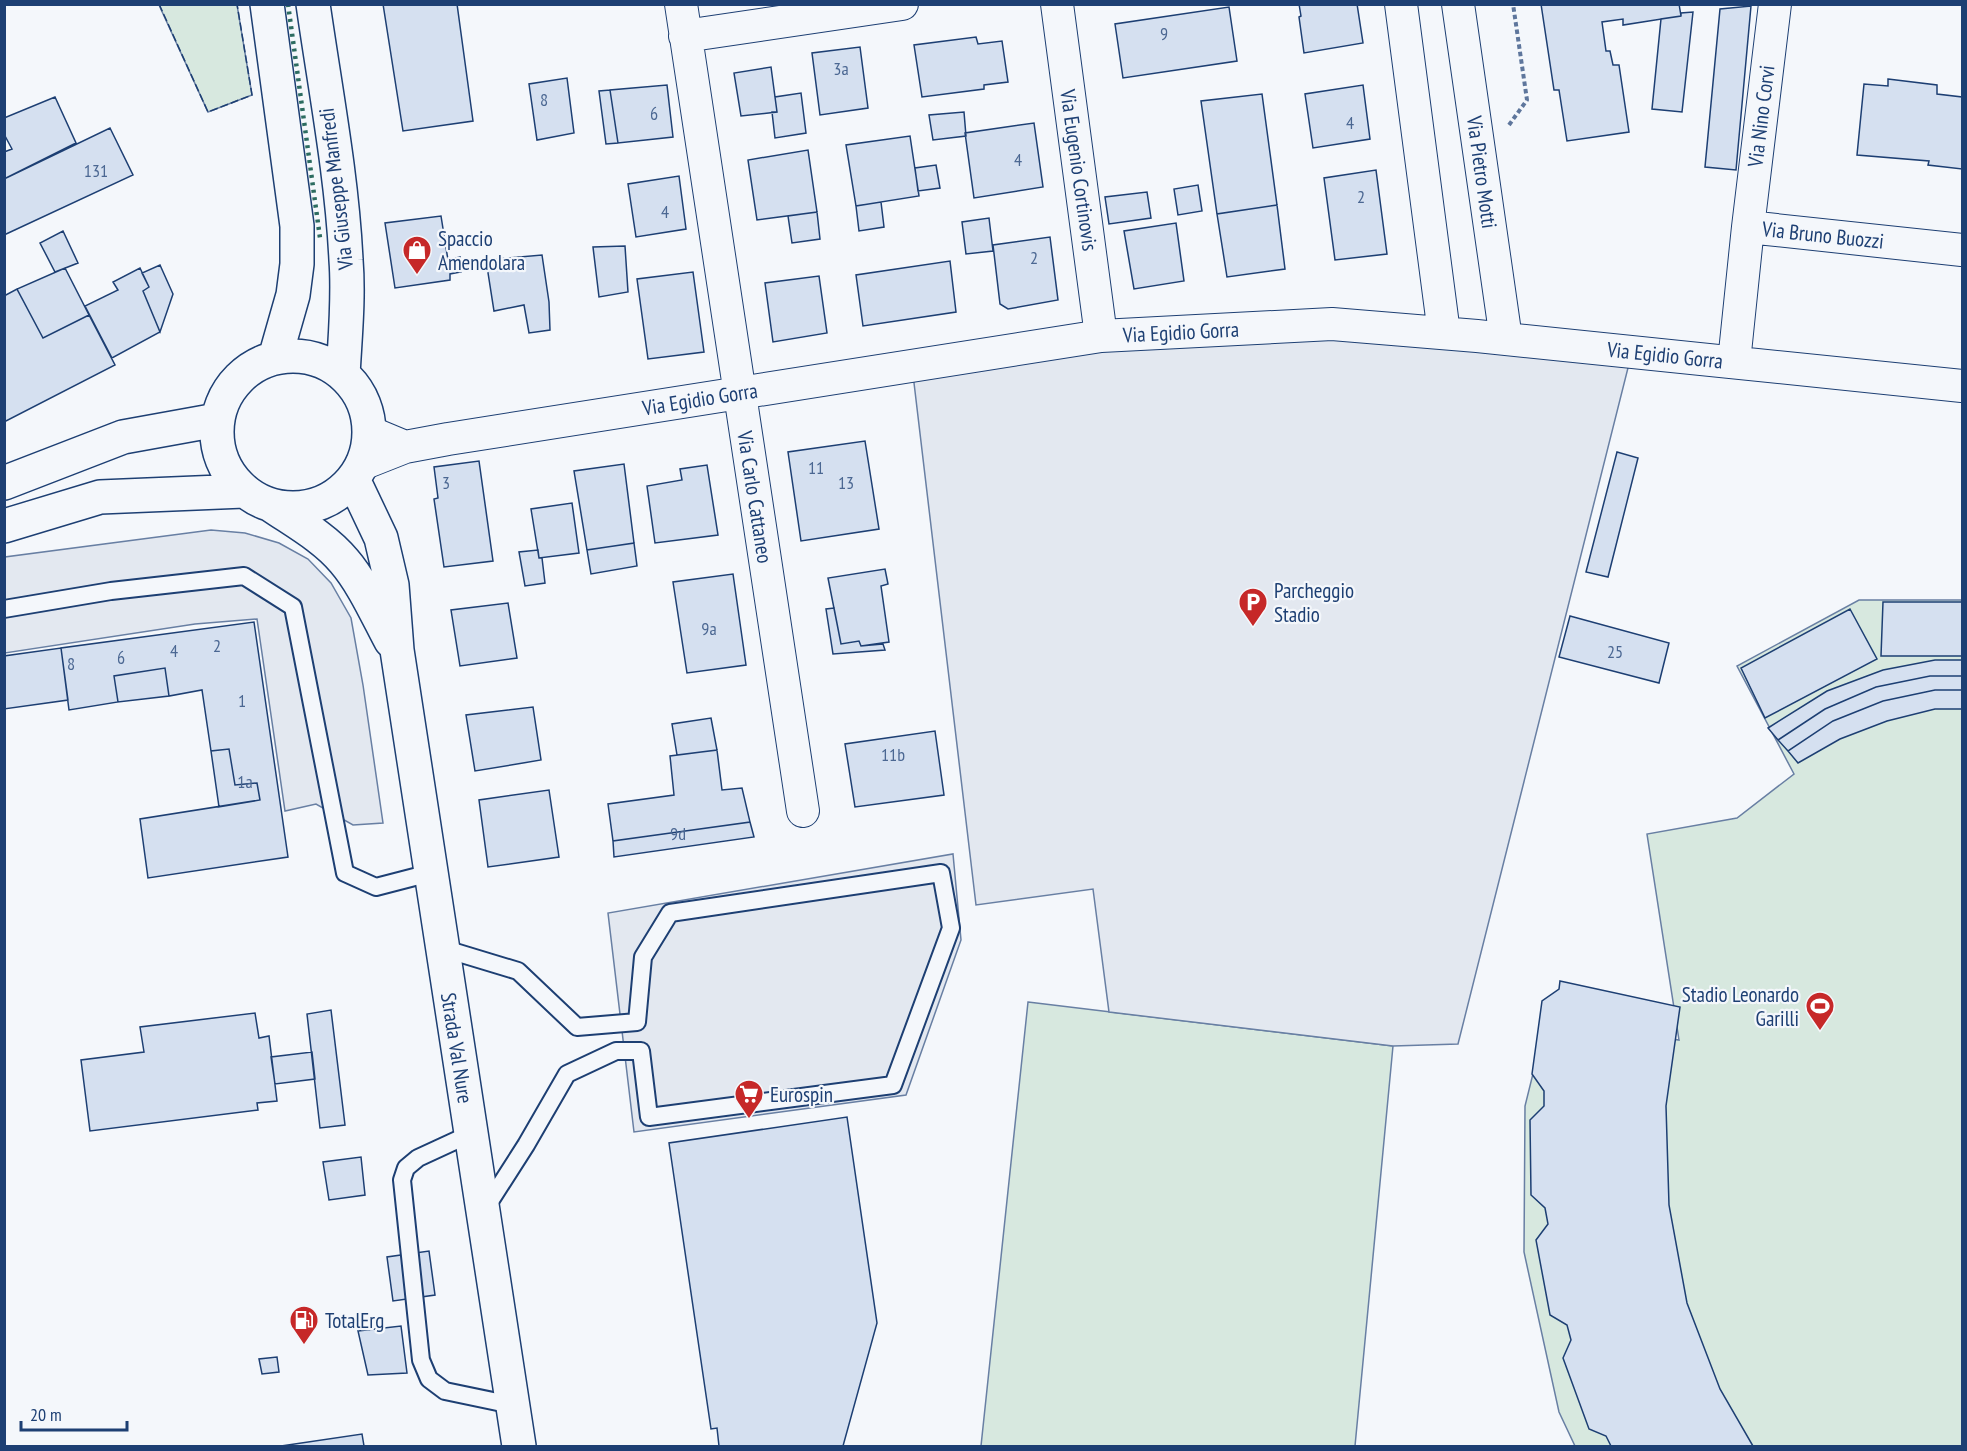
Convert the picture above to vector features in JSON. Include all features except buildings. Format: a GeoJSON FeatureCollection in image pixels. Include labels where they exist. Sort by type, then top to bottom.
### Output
{"type":"FeatureCollection","features":[{"type":"Feature","properties":{"kind":"main road","name":"Via Giuseppe Manfredi"},"geometry":{"type":"LineString","coordinates":[[267,4],[297,226],[297,264],[293,295],[275,358]]}},
{"type":"Feature","properties":{"kind":"main road","name":"Via Giuseppe Manfredi"},"geometry":{"type":"LineString","coordinates":[[313,4],[343,213],[346,249],[347,300],[343,375]]}},
{"type":"Feature","properties":{"kind":"main road"},"geometry":{"type":"LineString","coordinates":[[4,526],[100,497],[258,498],[294,508],[316,505],[337,495],[358,472],[367,448],[369,432],[366,411],[357,391],[343,375],[322,362],[299,356],[275,358],[254,366],[237,380],[224,399],[217,420],[218,447],[227,471],[258,498],[315,534],[344,561],[370,601],[396,650]]}},
{"type":"Feature","properties":{"kind":"main road"},"geometry":{"type":"LineString","coordinates":[[4,483],[123,437],[217,420]]}},
{"type":"Feature","properties":{"kind":"main road"},"geometry":{"type":"LineString","coordinates":[[358,472],[381,538],[392,585],[396,650]]}},
{"type":"Feature","properties":{"kind":"main road","name":"Strada Val Nure"},"geometry":{"type":"LineString","coordinates":[[396,650],[519,1446]]}},
{"type":"Feature","properties":{"kind":"street","name":"Via Carlo Cattaneo"},"geometry":{"type":"LineString","coordinates":[[681,4],[802,811]]}},
{"type":"Feature","properties":{"kind":"street"},"geometry":{"type":"LineString","coordinates":[[685,36],[902,4]]}},
{"type":"Feature","properties":{"kind":"street","name":"Via Eugenio Cortinovis"},"geometry":{"type":"LineString","coordinates":[[1057,4],[1101,336]]}},
{"type":"Feature","properties":{"kind":"street"},"geometry":{"type":"LineString","coordinates":[[1401,4],[1444,333]]}},
{"type":"Feature","properties":{"kind":"street","name":"Via Pietro Motti"},"geometry":{"type":"LineString","coordinates":[[1458,4],[1506,339]]}},
{"type":"Feature","properties":{"kind":"street","name":"Via Nino Corvi"},"geometry":{"type":"LineString","coordinates":[[1748,227],[1775,4]]}},
{"type":"Feature","properties":{"kind":"street","name":"Via Bruno Buozzi"},"geometry":{"type":"LineString","coordinates":[[1734,362],[1748,227],[1962,250]]}},
{"type":"Feature","properties":{"kind":"street","name":"Via Egidio Gorra"},"geometry":{"type":"LineString","coordinates":[[358,472],[405,447],[1101,336],[1332,324],[1506,339],[1962,386]]}},
{"type":"Feature","properties":{"kind":"street"},"geometry":{"type":"LineString","coordinates":[[369,432],[405,447]]}},
{"type":"Feature","properties":{"kind":"lane"},"geometry":{"type":"LineString","coordinates":[[4,609],[111,591],[244,576],[293,607],[345,873],[376,887],[430,873]]}},
{"type":"Feature","properties":{"kind":"lane"},"geometry":{"type":"LineString","coordinates":[[442,948],[518,971],[577,1028],[637,1022],[643,957],[670,913],[941,873],[951,928],[893,1085],[649,1118],[641,1051],[616,1051],[567,1074],[526,1145],[482,1212]]}},
{"type":"Feature","properties":{"kind":"lane"},"geometry":{"type":"LineString","coordinates":[[470,1134],[418,1158],[406,1168],[402,1180],[421,1360],[429,1379],[445,1391],[512,1405]]}},
{"type":"Feature","properties":{"kind":"path"},"geometry":{"type":"LineString","coordinates":[[1507,128],[1527,100],[1513,4]]}},
{"type":"Feature","properties":{"kind":"shaded area"},"geometry":{"type":"Polygon","coordinates":[[[159,5],[237,5],[252,95],[208,112],[159,5]]]}},
{"type":"Feature","properties":{"kind":"shaded area","name":"Parcheggio Stadio"},"geometry":{"type":"Polygon","coordinates":[[[1332,324],[1632,352],[1458,1044],[1393,1046],[1109,1012],[1093,889],[976,905],[912,366],[1332,324]]]}},
{"type":"Feature","properties":{"kind":"shaded area"},"geometry":{"type":"Polygon","coordinates":[[[211,530],[245,533],[279,543],[308,559],[331,583],[351,618],[383,823],[353,825],[316,804],[285,811],[257,619],[195,624],[5,653],[5,557],[211,530]]]}},
{"type":"Feature","properties":{"kind":"shaded area","name":"Stadio Leonardo Garilli"},"geometry":{"type":"Polygon","coordinates":[[[1859,600],[1962,600],[1962,1446],[1575,1446],[1559,1412],[1524,1252],[1525,1106],[1546,1021],[1679,1040],[1647,834],[1737,818],[1794,774],[1737,666],[1859,600]]]}},
{"type":"Feature","properties":{"kind":"shaded area"},"geometry":{"type":"Polygon","coordinates":[[[953,854],[961,940],[906,1095],[634,1132],[608,913],[953,854]]]}},
{"type":"Feature","properties":{"kind":"shaded area"},"geometry":{"type":"Polygon","coordinates":[[[1028,1002],[1393,1046],[1355,1446],[981,1446],[1028,1002]]]}},
{"type":"Feature","properties":{"kind":"hedge"},"geometry":{"type":"LineString","coordinates":[[288,4],[320,238]]}},
{"type":"Feature","properties":{"kind":"fence"},"geometry":{"type":"LineString","coordinates":[[159,4],[208,112],[252,95],[237,4]]}},
{"type":"Feature","properties":{"kind":"place","name":"Spaccio Amendolara"},"geometry":{"type":"Point","coordinates":[417,276]}},
{"type":"Feature","properties":{"kind":"place","name":"Parcheggio Stadio"},"geometry":{"type":"Point","coordinates":[1253,628]}},
{"type":"Feature","properties":{"kind":"place","name":"Stadio Leonardo Garilli"},"geometry":{"type":"Point","coordinates":[1820,1032]}},
{"type":"Feature","properties":{"kind":"place","name":"Eurospin"},"geometry":{"type":"Point","coordinates":[749,1120]}},
{"type":"Feature","properties":{"kind":"place","name":"TotalErg"},"geometry":{"type":"Point","coordinates":[304,1346]}}]}
